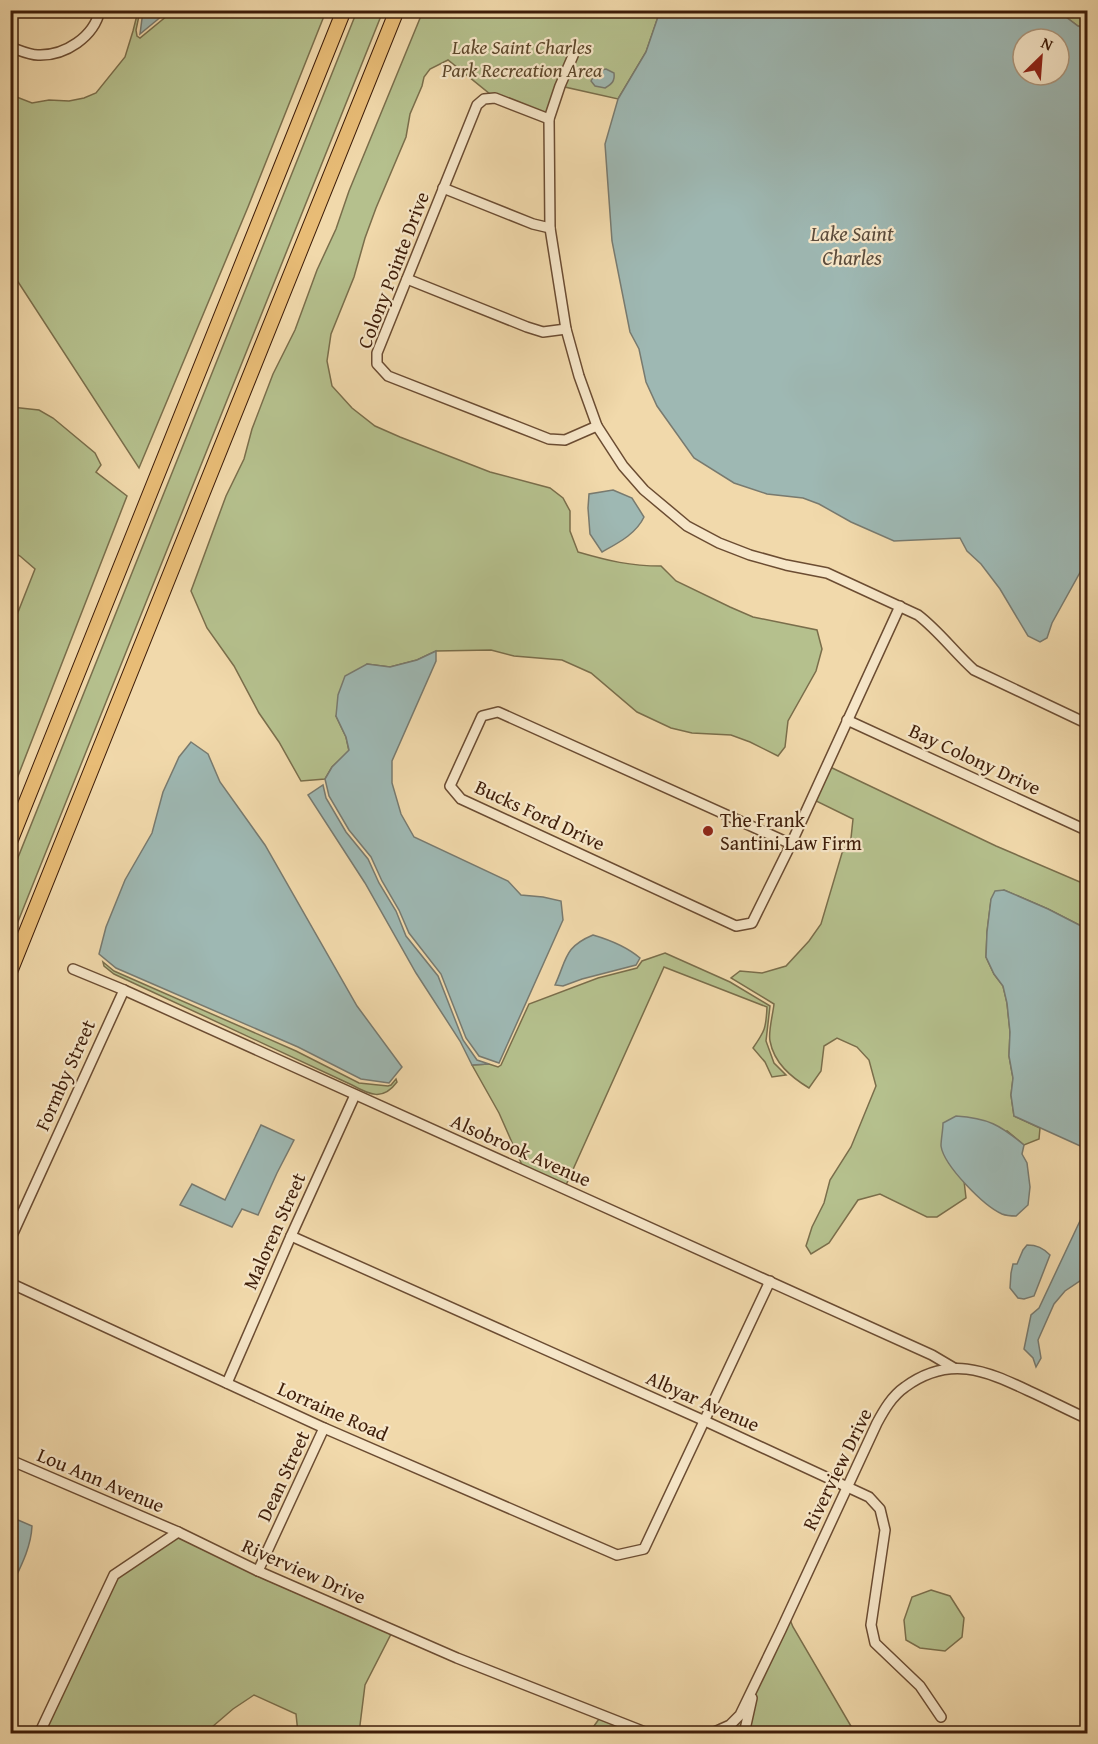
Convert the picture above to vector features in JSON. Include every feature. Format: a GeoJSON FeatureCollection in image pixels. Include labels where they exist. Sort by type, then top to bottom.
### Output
{"type":"FeatureCollection","features":[{"type":"Feature","properties":{"kind":"highway"},"geometry":{"type":"LineString","coordinates":[[10,842],[344,10]]}},
{"type":"Feature","properties":{"kind":"highway"},"geometry":{"type":"LineString","coordinates":[[10,972],[397,10]]}},
{"type":"Feature","properties":{"kind":"street"},"geometry":{"type":"LineString","coordinates":[[10,47],[38,55],[71,47],[92,28],[100,10]]}},
{"type":"Feature","properties":{"kind":"street"},"geometry":{"type":"LineString","coordinates":[[575,51],[549,119],[550,228],[566,329],[579,376],[597,426],[623,466],[644,490],[687,526],[719,543],[750,555],[826,573],[900,606],[931,625],[974,670],[1088,723]]}},
{"type":"Feature","properties":{"kind":"street","name":"Colony Pointe Drive"},"geometry":{"type":"LineString","coordinates":[[549,119],[495,98],[484,99],[477,105],[377,353],[377,364],[388,376],[549,439],[565,440],[597,426]]}},
{"type":"Feature","properties":{"kind":"street"},"geometry":{"type":"LineString","coordinates":[[443,188],[533,224],[550,228]]}},
{"type":"Feature","properties":{"kind":"street"},"geometry":{"type":"LineString","coordinates":[[407,279],[527,327],[543,332],[566,329]]}},
{"type":"Feature","properties":{"kind":"street","name":"Bucks Ford Drive"},"geometry":{"type":"LineString","coordinates":[[790,844],[498,712],[482,716],[450,786],[461,799],[736,926],[752,923],[790,844],[900,606]]}},
{"type":"Feature","properties":{"kind":"street","name":"Bay Colony Drive"},"geometry":{"type":"LineString","coordinates":[[847,720],[1088,831]]}},
{"type":"Feature","properties":{"kind":"street","name":"Alsobrook Avenue"},"geometry":{"type":"LineString","coordinates":[[72,969],[124,990],[670,1238],[770,1281],[932,1355],[954,1368]]}},
{"type":"Feature","properties":{"kind":"street","name":"Formby Street"},"geometry":{"type":"LineString","coordinates":[[10,1240],[124,990]]}},
{"type":"Feature","properties":{"kind":"street","name":"Maloren Street"},"geometry":{"type":"LineString","coordinates":[[227,1383],[356,1095]]}},
{"type":"Feature","properties":{"kind":"street","name":"Albyar Avenue"},"geometry":{"type":"LineString","coordinates":[[291,1236],[869,1497],[880,1509],[885,1530],[871,1625],[874,1643],[921,1686],[941,1717]]}},
{"type":"Feature","properties":{"kind":"street"},"geometry":{"type":"LineString","coordinates":[[705,1421],[770,1281]]}},
{"type":"Feature","properties":{"kind":"street","name":"Lorraine Road"},"geometry":{"type":"LineString","coordinates":[[10,1283],[324,1428],[617,1555],[644,1549],[705,1421]]}},
{"type":"Feature","properties":{"kind":"street","name":"Riverview Drive"},"geometry":{"type":"LineString","coordinates":[[711,1734],[730,1725],[740,1715],[877,1423],[889,1403],[903,1388],[926,1375],[954,1368],[970,1368],[995,1375],[1088,1419]]}},
{"type":"Feature","properties":{"kind":"street","name":"Dean Street"},"geometry":{"type":"LineString","coordinates":[[258,1571],[324,1428]]}},
{"type":"Feature","properties":{"kind":"street","name":"Lou Ann Avenue"},"geometry":{"type":"LineString","coordinates":[[10,1460],[178,1532]]}},
{"type":"Feature","properties":{"kind":"street"},"geometry":{"type":"LineString","coordinates":[[39,1734],[114,1575],[178,1532]]}},
{"type":"Feature","properties":{"kind":"street","name":"Riverview Drive"},"geometry":{"type":"LineString","coordinates":[[178,1532],[258,1571],[457,1658],[650,1734]]}},
{"type":"Feature","properties":{"kind":"street","name":"Riverview Drive"},"geometry":{"type":"LineString","coordinates":[[744,1734],[756,1685]]}},
{"type":"Feature","properties":{"kind":"street"},"geometry":{"type":"LineString","coordinates":[[721,1729],[736,1734]]}},
{"type":"Feature","properties":{"kind":"green space"},"geometry":{"type":"Polygon","coordinates":[[[138,11],[140,11],[136,30],[140,38],[173,11],[326,11],[248,207],[139,468],[11,271],[11,89],[14,90],[14,96],[32,103],[49,100],[69,101],[96,93],[125,57],[138,11]]]}},
{"type":"Feature","properties":{"kind":"green space"},"geometry":{"type":"Polygon","coordinates":[[[357,11],[383,11],[11,939],[11,875],[357,11]]]}},
{"type":"Feature","properties":{"kind":"green space","name":"Lake Saint Charles Park Recreation Area"},"geometry":{"type":"Polygon","coordinates":[[[423,11],[660,11],[646,52],[618,99],[560,86],[549,119],[495,98],[448,60],[430,69],[424,77],[410,114],[406,137],[376,208],[354,277],[331,334],[327,361],[332,386],[352,408],[375,426],[490,472],[550,488],[563,498],[570,511],[570,531],[578,552],[619,562],[661,566],[676,581],[753,617],[817,630],[822,649],[816,671],[788,721],[785,747],[778,756],[731,735],[692,733],[671,728],[637,712],[591,673],[562,660],[514,656],[491,650],[436,651],[417,660],[390,667],[367,664],[336,716],[346,737],[349,751],[332,767],[325,779],[301,781],[259,713],[234,666],[207,628],[191,591],[226,496],[244,459],[252,429],[273,374],[295,330],[317,270],[336,229],[349,191],[423,11]]]}},
{"type":"Feature","properties":{"kind":"green space"},"geometry":{"type":"Polygon","coordinates":[[[1058,11],[1087,11],[1087,29],[1078,26],[1058,11]]]}},
{"type":"Feature","properties":{"kind":"green space"},"geometry":{"type":"Polygon","coordinates":[[[11,407],[39,410],[53,418],[95,453],[101,465],[96,472],[127,496],[11,794],[11,630],[35,569],[11,551],[11,407]]]}},
{"type":"Feature","properties":{"kind":"green space"},"geometry":{"type":"Polygon","coordinates":[[[828,766],[996,846],[1087,885],[1087,929],[1004,890],[991,900],[986,957],[1003,986],[1007,1003],[1014,1116],[1040,1128],[1039,1139],[1024,1145],[1007,1131],[949,1163],[964,1181],[966,1198],[937,1217],[927,1217],[880,1194],[858,1200],[829,1243],[811,1254],[806,1246],[812,1227],[824,1203],[830,1180],[851,1147],[876,1086],[869,1060],[857,1047],[837,1038],[824,1046],[821,1071],[809,1088],[784,1069],[772,1049],[770,1033],[774,1004],[731,978],[740,971],[762,973],[786,966],[821,924],[842,853],[851,838],[853,819],[812,799],[828,766]]]}},
{"type":"Feature","properties":{"kind":"green space"},"geometry":{"type":"Polygon","coordinates":[[[665,953],[730,982],[770,1006],[766,1041],[774,1063],[786,1075],[772,1077],[765,1062],[753,1048],[764,1029],[767,1007],[664,967],[566,1185],[522,1165],[499,1113],[472,1065],[489,1064],[498,1067],[501,1065],[529,1004],[598,978],[637,968],[642,961],[665,953]]]}},
{"type":"Feature","properties":{"kind":"green space"},"geometry":{"type":"Polygon","coordinates":[[[103,962],[114,971],[296,1051],[359,1083],[388,1086],[396,1079],[397,1082],[387,1092],[381,1094],[365,1091],[114,974],[104,966],[103,962]]]}},
{"type":"Feature","properties":{"kind":"green space"},"geometry":{"type":"Polygon","coordinates":[[[178,1537],[260,1577],[391,1634],[365,1685],[359,1733],[298,1733],[296,1714],[254,1695],[233,1709],[205,1733],[44,1734],[117,1578],[178,1537]]]}},
{"type":"Feature","properties":{"kind":"green space"},"geometry":{"type":"Polygon","coordinates":[[[931,1590],[950,1596],[964,1618],[962,1637],[945,1651],[920,1648],[906,1640],[904,1620],[912,1597],[931,1590]]]}},
{"type":"Feature","properties":{"kind":"green space"},"geometry":{"type":"Polygon","coordinates":[[[788,1615],[855,1733],[711,1734],[730,1725],[788,1615]]]}},
{"type":"Feature","properties":{"kind":"green space"},"geometry":{"type":"Polygon","coordinates":[[[599,1719],[635,1733],[589,1733],[599,1719]]]}},
{"type":"Feature","properties":{"kind":"water"},"geometry":{"type":"Polygon","coordinates":[[[143,10],[168,11],[140,34],[143,10]]]}},
{"type":"Feature","properties":{"kind":"water","name":"Lake Saint Charles"},"geometry":{"type":"Polygon","coordinates":[[[660,11],[1058,11],[1078,26],[1087,29],[1088,558],[1052,623],[1047,638],[1040,642],[1028,636],[1000,589],[981,564],[967,551],[960,538],[894,541],[803,498],[767,494],[734,483],[694,458],[657,406],[646,382],[639,349],[630,332],[612,241],[605,144],[618,99],[646,52],[660,11]]]}},
{"type":"Feature","properties":{"kind":"water"},"geometry":{"type":"Polygon","coordinates":[[[606,69],[614,73],[612,82],[605,88],[595,86],[591,81],[595,74],[606,69]]]}},
{"type":"Feature","properties":{"kind":"water"},"geometry":{"type":"Polygon","coordinates":[[[613,490],[632,498],[644,517],[631,533],[602,552],[590,534],[589,494],[613,490]]]}},
{"type":"Feature","properties":{"kind":"water"},"geometry":{"type":"Polygon","coordinates":[[[436,651],[436,661],[392,761],[392,783],[401,814],[414,837],[508,881],[521,895],[561,901],[563,920],[499,1063],[479,1056],[466,1038],[441,974],[409,933],[371,857],[349,830],[329,796],[325,779],[332,767],[349,750],[346,737],[336,716],[338,695],[345,676],[367,664],[390,667],[417,660],[436,651]]]}},
{"type":"Feature","properties":{"kind":"water"},"geometry":{"type":"Polygon","coordinates":[[[191,742],[208,754],[220,782],[265,845],[357,1006],[402,1067],[389,1083],[361,1079],[298,1047],[116,968],[99,954],[106,927],[125,880],[152,833],[163,792],[179,757],[191,742]]]}},
{"type":"Feature","properties":{"kind":"water"},"geometry":{"type":"Polygon","coordinates":[[[323,785],[326,798],[346,832],[368,859],[396,911],[406,936],[438,976],[463,1040],[477,1060],[489,1064],[472,1065],[460,1041],[416,973],[365,883],[308,795],[323,785]]]}},
{"type":"Feature","properties":{"kind":"water"},"geometry":{"type":"Polygon","coordinates":[[[1004,890],[1087,929],[1087,1149],[1014,1116],[1007,1003],[1003,986],[986,957],[991,899],[995,891],[1004,890]]]}},
{"type":"Feature","properties":{"kind":"water"},"geometry":{"type":"Polygon","coordinates":[[[593,935],[618,944],[635,954],[640,958],[636,965],[563,986],[555,985],[571,949],[593,935]]]}},
{"type":"Feature","properties":{"kind":"water"},"geometry":{"type":"Polygon","coordinates":[[[956,1116],[993,1124],[1024,1145],[1022,1154],[1027,1163],[1030,1187],[1028,1205],[1016,1216],[1008,1216],[994,1210],[966,1184],[949,1164],[941,1146],[943,1123],[956,1116]]]}},
{"type":"Feature","properties":{"kind":"water"},"geometry":{"type":"Polygon","coordinates":[[[261,1125],[294,1140],[258,1215],[242,1209],[232,1227],[180,1205],[192,1184],[225,1200],[261,1125]]]}},
{"type":"Feature","properties":{"kind":"water"},"geometry":{"type":"Polygon","coordinates":[[[1087,1206],[1087,1277],[1065,1291],[1054,1304],[1038,1340],[1041,1358],[1036,1367],[1033,1358],[1024,1349],[1031,1315],[1039,1308],[1087,1206]]]}},
{"type":"Feature","properties":{"kind":"water"},"geometry":{"type":"Polygon","coordinates":[[[1027,1245],[1040,1247],[1050,1255],[1034,1296],[1024,1299],[1018,1298],[1010,1288],[1013,1264],[1017,1264],[1027,1245]]]}},
{"type":"Feature","properties":{"kind":"water"},"geometry":{"type":"Polygon","coordinates":[[[11,1517],[32,1526],[27,1550],[11,1587],[11,1517]]]}},
{"type":"Feature","properties":{"kind":"place","name":"The Frank Santini Law Firm"},"geometry":{"type":"Point","coordinates":[708,831]}}]}
